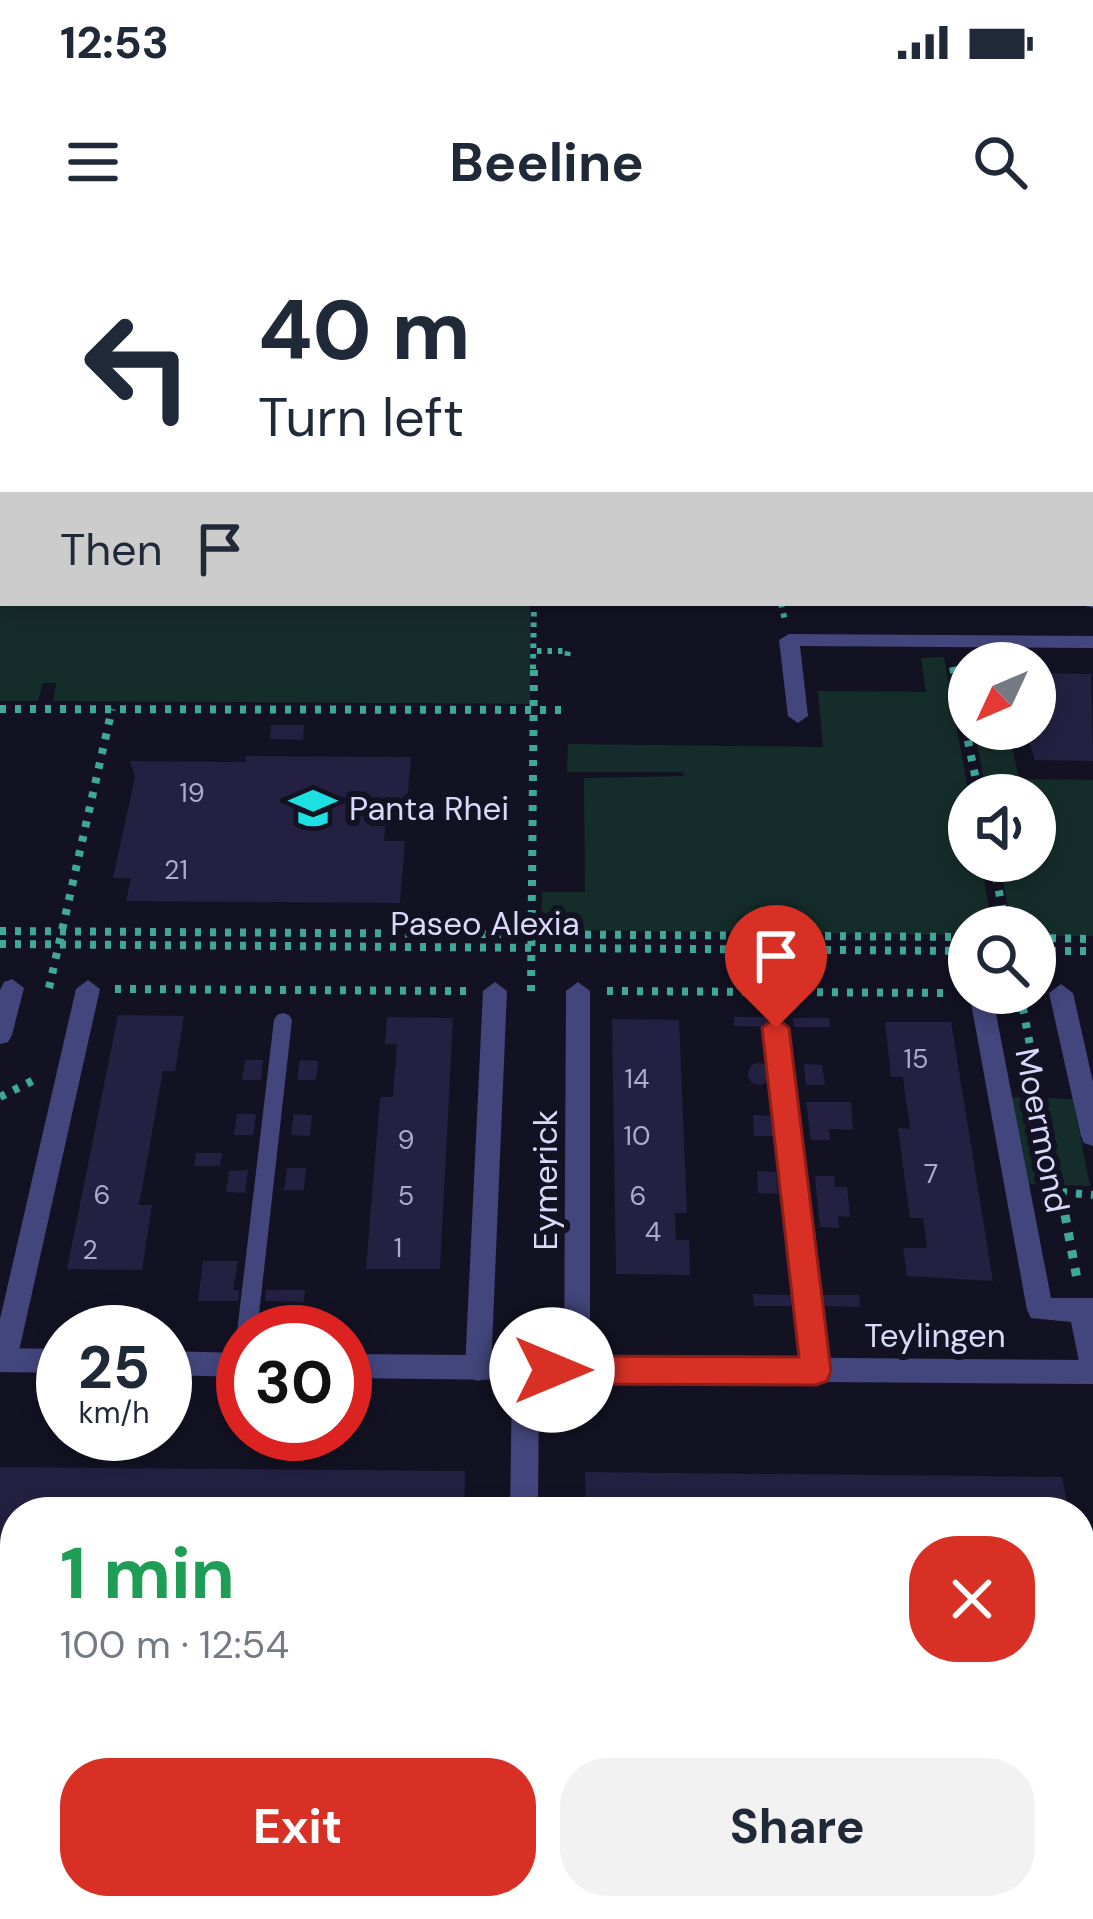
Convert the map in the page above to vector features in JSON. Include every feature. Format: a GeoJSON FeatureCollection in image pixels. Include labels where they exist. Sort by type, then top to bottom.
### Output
{"type":"FeatureCollection","features":[{"type":"Feature","properties":{"kind":"street"},"geometry":{"type":"LineString","coordinates":[[798,716],[789,640],[1093,642]]}},
{"type":"Feature","properties":{"kind":"street"},"geometry":{"type":"LineString","coordinates":[[0,1035],[12,988]]}},
{"type":"Feature","properties":{"kind":"street"},"geometry":{"type":"LineString","coordinates":[[36,1361],[2,1360],[88,988]]}},
{"type":"Feature","properties":{"kind":"street","name":"Eymerick"},"geometry":{"type":"LineString","coordinates":[[478,1369],[495,991]]}},
{"type":"Feature","properties":{"kind":"street","name":"Eymerick"},"geometry":{"type":"LineString","coordinates":[[577,1370],[578,991]]}},
{"type":"Feature","properties":{"kind":"street","name":"Moermond"},"geometry":{"type":"LineString","coordinates":[[1061,993],[1093,1136]]}},
{"type":"Feature","properties":{"kind":"street","name":"Moermond"},"geometry":{"type":"LineString","coordinates":[[984,1014],[1040,1310],[1088,1310],[1093,1372]]}},
{"type":"Feature","properties":{"kind":"street","name":"Teylingen"},"geometry":{"type":"LineString","coordinates":[[372,1367],[1093,1372]]}},
{"type":"Feature","properties":{"kind":"street"},"geometry":{"type":"LineString","coordinates":[[524,1497],[526,1370]]}},
{"type":"Feature","properties":{"kind":"lane"},"geometry":{"type":"LineString","coordinates":[[251,1305],[283,1020]]}},
{"type":"Feature","properties":{"kind":"lane"},"geometry":{"type":"LineString","coordinates":[[776,1028],[816,1371]]}},
{"type":"Feature","properties":{"kind":"path"},"geometry":{"type":"LineString","coordinates":[[531,991],[534,606]]}},
{"type":"Feature","properties":{"kind":"path"},"geometry":{"type":"LineString","coordinates":[[948,641],[975,774]]}},
{"type":"Feature","properties":{"kind":"path"},"geometry":{"type":"LineString","coordinates":[[537,651],[568,651],[568,658]]}},
{"type":"Feature","properties":{"kind":"path"},"geometry":{"type":"LineString","coordinates":[[49,988],[112,708]]}},
{"type":"Feature","properties":{"kind":"path"},"geometry":{"type":"LineString","coordinates":[[0,709],[567,710]]}},
{"type":"Feature","properties":{"kind":"path"},"geometry":{"type":"LineString","coordinates":[[0,931],[948,937]]}},
{"type":"Feature","properties":{"kind":"path"},"geometry":{"type":"LineString","coordinates":[[1056,938],[1093,939]]}},
{"type":"Feature","properties":{"kind":"path","name":"Paseo Alexia"},"geometry":{"type":"LineString","coordinates":[[0,944],[948,951]]}},
{"type":"Feature","properties":{"kind":"path"},"geometry":{"type":"LineString","coordinates":[[1056,951],[1093,951]]}},
{"type":"Feature","properties":{"kind":"path"},"geometry":{"type":"LineString","coordinates":[[1024,1014],[1040,1092]]}},
{"type":"Feature","properties":{"kind":"path"},"geometry":{"type":"LineString","coordinates":[[1000,1092],[1083,1092]]}},
{"type":"Feature","properties":{"kind":"path"},"geometry":{"type":"LineString","coordinates":[[1061,1192],[1093,1196]]}},
{"type":"Feature","properties":{"kind":"green space"},"geometry":{"type":"Polygon","coordinates":[[[0,606],[530,606],[530,704],[53,701],[56,683],[43,683],[38,701],[0,701],[0,606]]]}},
{"type":"Feature","properties":{"kind":"green space"},"geometry":{"type":"Polygon","coordinates":[[[944,657],[948,750],[961,750],[965,774],[948,774],[948,882],[984,882],[988,906],[948,906],[948,935],[541,930],[542,892],[585,892],[584,778],[684,776],[683,772],[567,772],[568,744],[823,747],[818,691],[926,692],[921,658],[944,657]]]}},
{"type":"Feature","properties":{"kind":"green space"},"geometry":{"type":"Polygon","coordinates":[[[978,750],[1013,750],[1018,774],[983,774],[978,750]]]}},
{"type":"Feature","properties":{"kind":"green space"},"geometry":{"type":"Polygon","coordinates":[[[1056,780],[1093,780],[1093,936],[1056,936],[1056,906],[1008,906],[1003,882],[1056,882],[1056,780]]]}},
{"type":"Feature","properties":{"kind":"green space"},"geometry":{"type":"Polygon","coordinates":[[[1011,1097],[1073,1099],[1090,1186],[1026,1184],[1011,1097]]]}},
{"type":"Feature","properties":{"kind":"building"},"geometry":{"type":"Polygon","coordinates":[[[1056,673],[1091,674],[1093,761],[1035,760],[1032,750],[1056,750],[1056,673]]]}},
{"type":"Feature","properties":{"kind":"building"},"geometry":{"type":"Polygon","coordinates":[[[271,725],[304,725],[303,740],[270,739],[271,725]]]}},
{"type":"Feature","properties":{"kind":"building"},"geometry":{"type":"Polygon","coordinates":[[[246,756],[411,757],[406,815],[386,814],[384,841],[405,841],[400,903],[126,901],[131,878],[113,878],[135,777],[130,761],[245,762],[246,756]]]}},
{"type":"Feature","properties":{"kind":"building"},"geometry":{"type":"Polygon","coordinates":[[[118,1015],[184,1016],[175,1071],[163,1071],[139,1205],[152,1205],[142,1270],[67,1269],[118,1015]]]}},
{"type":"Feature","properties":{"kind":"building"},"geometry":{"type":"Polygon","coordinates":[[[387,1017],[453,1018],[440,1269],[366,1269],[380,1097],[393,1097],[397,1044],[385,1044],[387,1017]]]}},
{"type":"Feature","properties":{"kind":"building"},"geometry":{"type":"Polygon","coordinates":[[[734,1017],[769,1017],[770,1027],[734,1026],[734,1017]]]}},
{"type":"Feature","properties":{"kind":"building"},"geometry":{"type":"Polygon","coordinates":[[[793,1018],[829,1018],[830,1027],[794,1027],[793,1018]]]}},
{"type":"Feature","properties":{"kind":"building"},"geometry":{"type":"Polygon","coordinates":[[[612,1019],[679,1020],[687,1213],[675,1213],[676,1240],[689,1240],[690,1275],[616,1274],[612,1019]]]}},
{"type":"Feature","properties":{"kind":"building"},"geometry":{"type":"Polygon","coordinates":[[[885,1022],[951,1022],[993,1281],[907,1276],[903,1248],[927,1248],[923,1218],[910,1218],[898,1128],[910,1129],[903,1077],[891,1077],[885,1022]]]}},
{"type":"Feature","properties":{"kind":"building"},"geometry":{"type":"Polygon","coordinates":[[[245,1060],[263,1060],[261,1080],[242,1080],[245,1060]]]}},
{"type":"Feature","properties":{"kind":"building"},"geometry":{"type":"Polygon","coordinates":[[[300,1060],[318,1061],[316,1080],[297,1080],[300,1060]]]}},
{"type":"Feature","properties":{"kind":"building"},"geometry":{"type":"Polygon","coordinates":[[[759,1063],[770,1074],[759,1085],[748,1074],[759,1063]]]}},
{"type":"Feature","properties":{"kind":"building"},"geometry":{"type":"Polygon","coordinates":[[[804,1064],[822,1065],[825,1085],[806,1085],[804,1064]]]}},
{"type":"Feature","properties":{"kind":"building"},"geometry":{"type":"Polygon","coordinates":[[[806,1102],[851,1102],[853,1130],[829,1129],[830,1140],[811,1140],[806,1102]]]}},
{"type":"Feature","properties":{"kind":"building"},"geometry":{"type":"Polygon","coordinates":[[[237,1114],[256,1114],[253,1135],[234,1135],[237,1114]]]}},
{"type":"Feature","properties":{"kind":"building"},"geometry":{"type":"Polygon","coordinates":[[[294,1114],[312,1115],[310,1136],[291,1135],[294,1114]]]}},
{"type":"Feature","properties":{"kind":"building"},"geometry":{"type":"Polygon","coordinates":[[[753,1115],[772,1116],[773,1136],[754,1136],[753,1115]]]}},
{"type":"Feature","properties":{"kind":"building"},"geometry":{"type":"Polygon","coordinates":[[[196,1153],[222,1153],[220,1166],[194,1166],[196,1153]]]}},
{"type":"Feature","properties":{"kind":"building"},"geometry":{"type":"Polygon","coordinates":[[[287,1168],[306,1168],[304,1190],[284,1190],[287,1168]]]}},
{"type":"Feature","properties":{"kind":"building"},"geometry":{"type":"Polygon","coordinates":[[[248,1170],[245,1193],[226,1192],[229,1171],[248,1170]]]}},
{"type":"Feature","properties":{"kind":"building"},"geometry":{"type":"Polygon","coordinates":[[[757,1171],[776,1172],[778,1194],[758,1193],[757,1171]]]}},
{"type":"Feature","properties":{"kind":"building"},"geometry":{"type":"Polygon","coordinates":[[[815,1176],[834,1176],[835,1187],[847,1187],[850,1217],[838,1216],[839,1228],[820,1227],[815,1176]]]}},
{"type":"Feature","properties":{"kind":"building"},"geometry":{"type":"Polygon","coordinates":[[[203,1261],[238,1261],[233,1290],[239,1290],[238,1301],[198,1301],[203,1261]]]}},
{"type":"Feature","properties":{"kind":"building"},"geometry":{"type":"Polygon","coordinates":[[[266,1290],[305,1290],[304,1302],[265,1301],[266,1290]]]}},
{"type":"Feature","properties":{"kind":"building"},"geometry":{"type":"Polygon","coordinates":[[[753,1294],[793,1295],[794,1306],[754,1306],[753,1294]]]}},
{"type":"Feature","properties":{"kind":"building"},"geometry":{"type":"Polygon","coordinates":[[[819,1295],[859,1295],[860,1307],[821,1306],[819,1295]]]}},
{"type":"Feature","properties":{"kind":"building"},"geometry":{"type":"Polygon","coordinates":[[[0,1467],[465,1471],[464,1497],[0,1497],[0,1467]]]}},
{"type":"Feature","properties":{"kind":"building"},"geometry":{"type":"Polygon","coordinates":[[[585,1472],[1062,1477],[1066,1497],[586,1497],[585,1472]]]}},
{"type":"Feature","properties":{"kind":"place","name":"Panta Rhei"},"geometry":{"type":"Point","coordinates":[313,808]}},
{"type":"Feature","properties":{"kind":"route"},"geometry":{"type":"LineString","coordinates":[[552,1370],[816,1371],[776,1028]]}}]}
